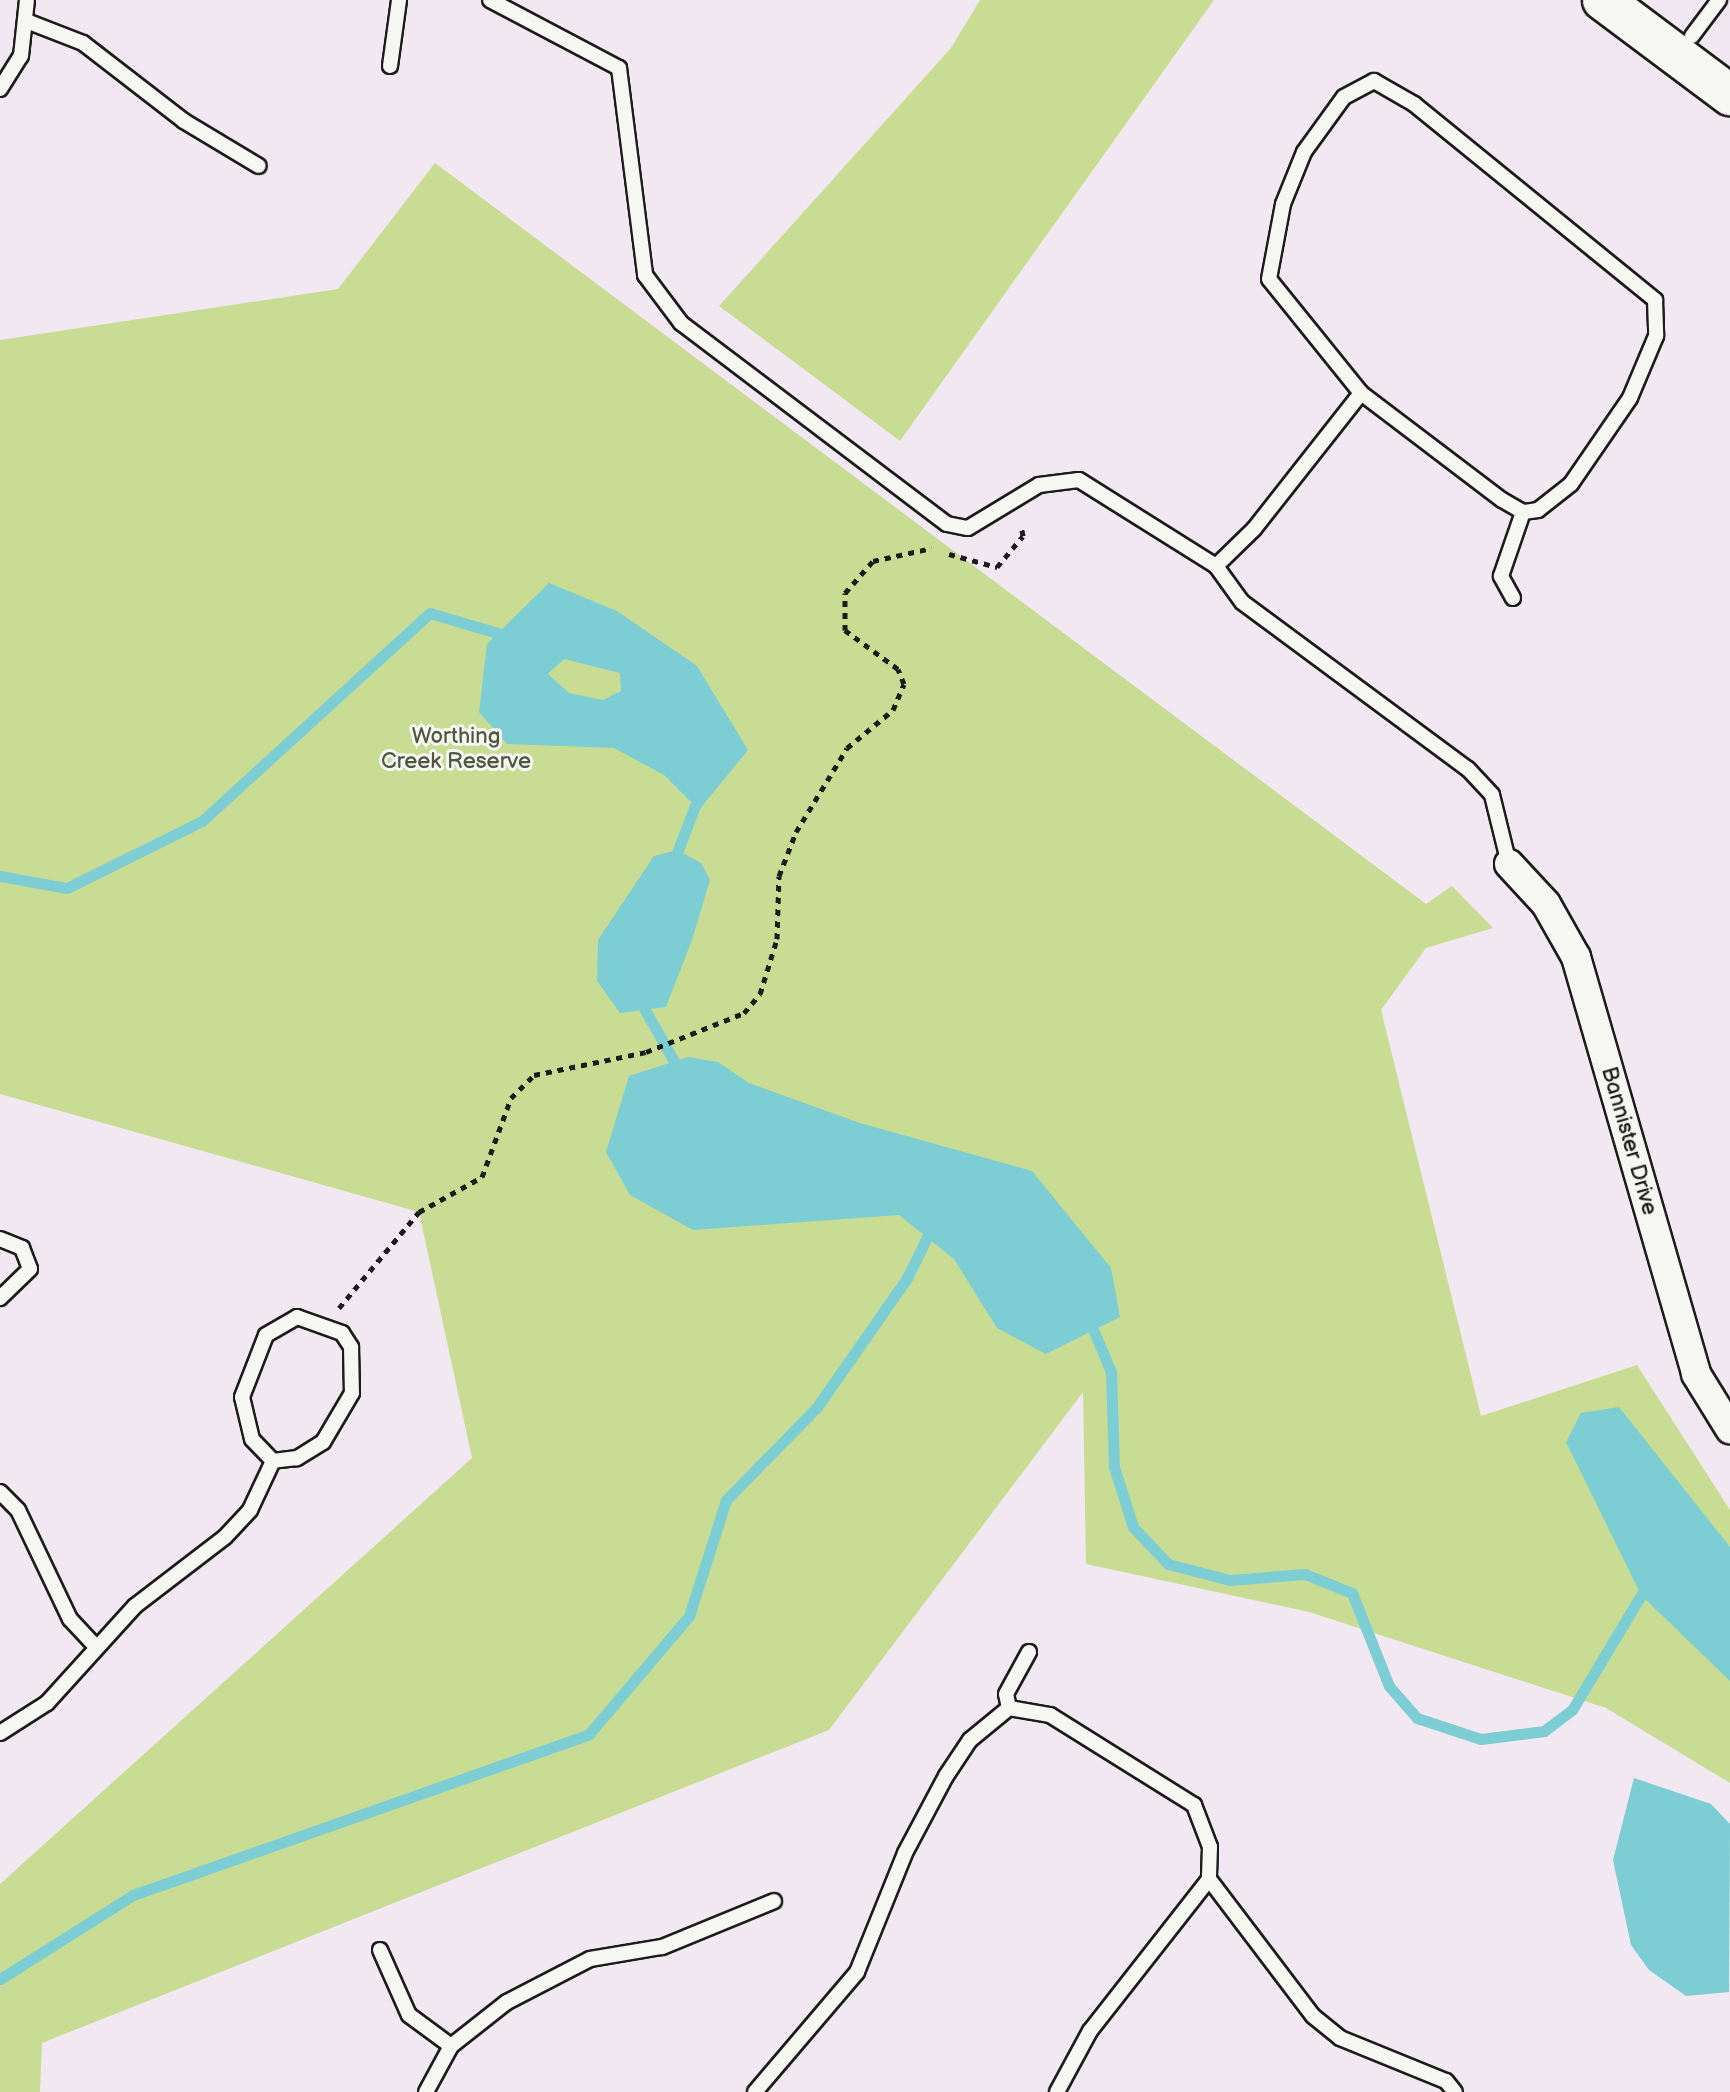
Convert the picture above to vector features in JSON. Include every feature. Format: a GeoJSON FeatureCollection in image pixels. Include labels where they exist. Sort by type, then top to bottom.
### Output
{"type":"FeatureCollection","features":[{"type":"Feature","properties":{"kind":"main road"},"geometry":{"type":"LineString","coordinates":[[1603,0],[1730,95]]}},
{"type":"Feature","properties":{"kind":"main road"},"geometry":{"type":"LineString","coordinates":[[1642,0],[1730,65]]}},
{"type":"Feature","properties":{"kind":"street","name":"Bannister Drive"},"geometry":{"type":"LineString","coordinates":[[1509,864],[1546,904],[1576,957],[1696,1374],[1730,1429]]}},
{"type":"Feature","properties":{"kind":"lane"},"geometry":{"type":"LineString","coordinates":[[0,89],[21,56],[29,22],[27,0]]}},
{"type":"Feature","properties":{"kind":"lane"},"geometry":{"type":"LineString","coordinates":[[390,66],[399,0]]}},
{"type":"Feature","properties":{"kind":"lane"},"geometry":{"type":"LineString","coordinates":[[490,0],[619,68],[627,82],[645,275],[681,323],[947,524],[968,528],[1039,485],[1079,480],[1216,566],[1242,602],[1468,769],[1492,795],[1509,864]]}},
{"type":"Feature","properties":{"kind":"lane"},"geometry":{"type":"LineString","coordinates":[[1692,36],[1719,0]]}},
{"type":"Feature","properties":{"kind":"lane"},"geometry":{"type":"LineString","coordinates":[[29,22],[83,43],[184,121],[259,166]]}},
{"type":"Feature","properties":{"kind":"lane"},"geometry":{"type":"LineString","coordinates":[[1374,81],[1603,253],[1640,284],[1660,316],[1619,417],[1553,503],[1523,512],[1361,393],[1278,298],[1269,257],[1283,204],[1320,124],[1344,97],[1374,81]]}},
{"type":"Feature","properties":{"kind":"lane"},"geometry":{"type":"LineString","coordinates":[[1216,566],[1254,529],[1361,393]]}},
{"type":"Feature","properties":{"kind":"lane"},"geometry":{"type":"LineString","coordinates":[[1513,598],[1501,576],[1523,512]]}},
{"type":"Feature","properties":{"kind":"lane"},"geometry":{"type":"LineString","coordinates":[[0,1239],[22,1248],[30,1269],[0,1298]]}},
{"type":"Feature","properties":{"kind":"lane"},"geometry":{"type":"LineString","coordinates":[[297,1317],[327,1323],[351,1347],[352,1393],[341,1421],[297,1458],[273,1461],[243,1417],[253,1358],[279,1323],[297,1317]]}},
{"type":"Feature","properties":{"kind":"lane"},"geometry":{"type":"LineString","coordinates":[[0,1733],[47,1703],[135,1606],[225,1537],[250,1510],[273,1461]]}},
{"type":"Feature","properties":{"kind":"lane"},"geometry":{"type":"LineString","coordinates":[[0,1492],[18,1510],[70,1619],[96,1647]]}},
{"type":"Feature","properties":{"kind":"lane"},"geometry":{"type":"LineString","coordinates":[[1009,1708],[1006,1694],[1029,1652]]}},
{"type":"Feature","properties":{"kind":"lane"},"geometry":{"type":"LineString","coordinates":[[755,2092],[857,1972],[905,1853],[946,1776],[970,1740],[1009,1708],[1050,1715],[1194,1805],[1210,1847],[1209,1879],[1090,2031],[1057,2092]]}},
{"type":"Feature","properties":{"kind":"lane"},"geometry":{"type":"LineString","coordinates":[[1209,1879],[1313,2016],[1340,2038],[1446,2081],[1455,2092]]}},
{"type":"Feature","properties":{"kind":"lane"},"geometry":{"type":"LineString","coordinates":[[426,2092],[451,2046],[507,2002],[590,1959],[662,1947],[774,1901]]}},
{"type":"Feature","properties":{"kind":"lane"},"geometry":{"type":"LineString","coordinates":[[380,1950],[409,2015],[451,2046]]}},
{"type":"Feature","properties":{"kind":"path"},"geometry":{"type":"LineString","coordinates":[[327,1323],[419,1212],[482,1177],[521,1085],[550,1067],[646,1052],[744,1013],[760,994],[777,939],[779,876],[796,832],[847,748],[901,698],[903,675],[845,630],[851,580],[873,561],[917,546],[997,567],[1023,536],[1016,500]]}},
{"type":"Feature","properties":{"kind":"green space"},"geometry":{"type":"Polygon","coordinates":[[[980,0],[1214,0],[900,441],[719,306],[951,48],[980,0]]]}},
{"type":"Feature","properties":{"kind":"green space","name":"Worthing Creek Reserve"},"geometry":{"type":"Polygon","coordinates":[[[435,163],[1426,904],[1452,886],[1493,928],[1426,948],[1381,1010],[1481,1416],[1637,1365],[1730,1510],[1730,1783],[1606,1708],[1309,1612],[1086,1564],[1083,1392],[829,1730],[42,2043],[40,2092],[0,2092],[0,1884],[472,1458],[419,1212],[0,1094],[0,340],[338,289],[435,163]]]}},
{"type":"Feature","properties":{"kind":"water"},"geometry":{"type":"Polygon","coordinates":[[[549,583],[617,611],[697,666],[748,750],[699,810],[664,775],[614,748],[507,744],[479,712],[487,644],[549,583]],[[564,659],[548,674],[569,693],[603,700],[621,691],[620,673],[564,659]]]}},
{"type":"Feature","properties":{"kind":"water"},"geometry":{"type":"Polygon","coordinates":[[[677,850],[701,863],[710,880],[692,940],[666,1007],[620,1013],[597,981],[598,940],[654,856],[677,850]]]}},
{"type":"Feature","properties":{"kind":"water"},"geometry":{"type":"Polygon","coordinates":[[[688,1057],[718,1062],[749,1083],[860,1123],[1032,1171],[1111,1268],[1120,1317],[1046,1354],[997,1328],[954,1259],[899,1215],[693,1230],[630,1195],[606,1152],[629,1076],[688,1057]]]}},
{"type":"Feature","properties":{"kind":"water"},"geometry":{"type":"Polygon","coordinates":[[[1619,1407],[1730,1547],[1730,1681],[1641,1595],[1566,1442],[1581,1413],[1619,1407]]]}},
{"type":"Feature","properties":{"kind":"water"},"geometry":{"type":"Polygon","coordinates":[[[1634,1778],[1711,1804],[1730,1824],[1729,1992],[1686,1996],[1649,1970],[1631,1945],[1613,1860],[1634,1778]]]}},
{"type":"Feature","properties":{"kind":"waterway"},"geometry":{"type":"LineString","coordinates":[[0,876],[67,888],[202,821],[430,613],[511,637]]}},
{"type":"Feature","properties":{"kind":"waterway"},"geometry":{"type":"LineString","coordinates":[[673,863],[698,798]]}},
{"type":"Feature","properties":{"kind":"waterway"},"geometry":{"type":"LineString","coordinates":[[641,1003],[679,1070]]}},
{"type":"Feature","properties":{"kind":"waterway"},"geometry":{"type":"LineString","coordinates":[[0,1979],[133,1895],[589,1734],[689,1616],[726,1500],[817,1407],[907,1278],[933,1225]]}},
{"type":"Feature","properties":{"kind":"waterway"},"geometry":{"type":"LineString","coordinates":[[1088,1317],[1111,1372],[1114,1467],[1133,1527],[1168,1564],[1230,1580],[1305,1574],[1352,1593],[1389,1686],[1417,1718],[1481,1739],[1544,1731],[1572,1710],[1641,1595]]}}]}
